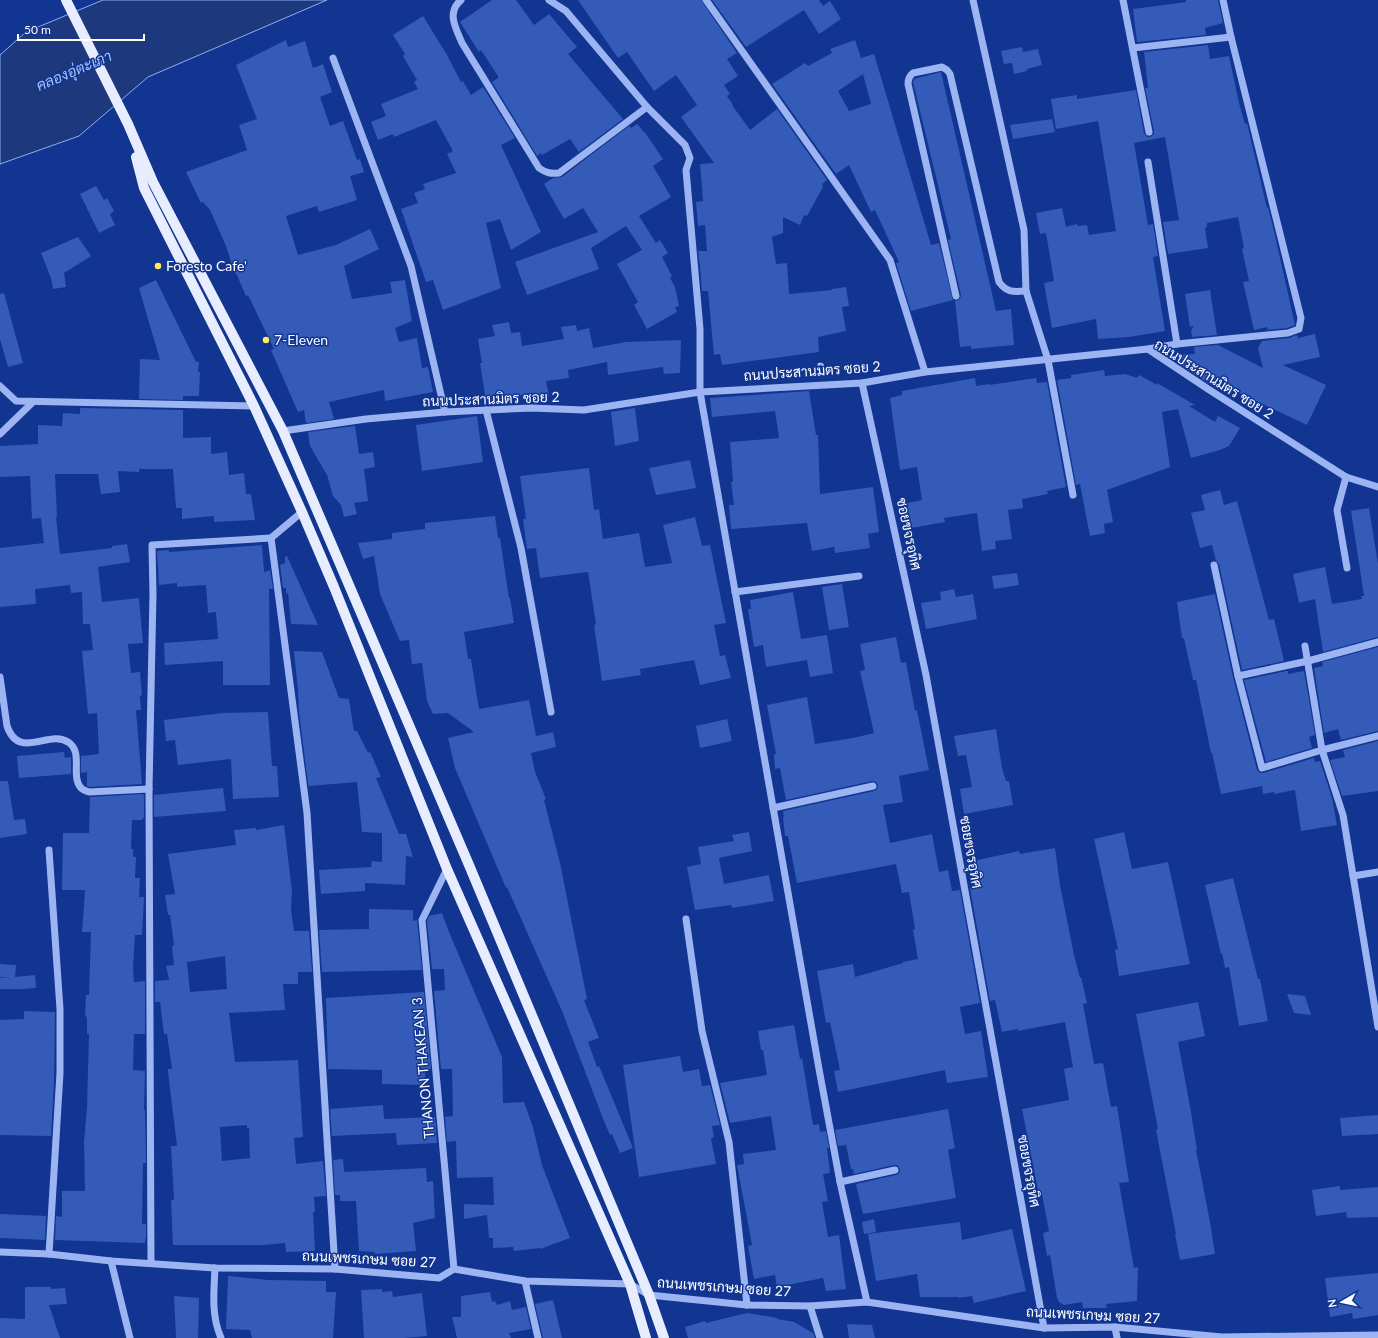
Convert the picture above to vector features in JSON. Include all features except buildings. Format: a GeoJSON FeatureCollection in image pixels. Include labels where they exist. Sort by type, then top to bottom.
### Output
{"type":"FeatureCollection","features":[{"type":"Feature","properties":{"kind":"main road"},"geometry":{"type":"LineString","coordinates":[[66,0],[128,124],[149,185],[254,406],[302,512],[334,587],[447,869],[630,1284],[646,1338]]}},
{"type":"Feature","properties":{"kind":"main road"},"geometry":{"type":"LineString","coordinates":[[149,185],[283,431],[469,865],[649,1295],[664,1338]]}},
{"type":"Feature","properties":{"kind":"main road"},"geometry":{"type":"LineString","coordinates":[[334,587],[346,578]]}},
{"type":"Feature","properties":{"kind":"street"},"geometry":{"type":"LineString","coordinates":[[461,0],[453,11],[453,22],[462,43],[539,168],[544,172],[551,174],[559,173],[647,107]]}},
{"type":"Feature","properties":{"kind":"street"},"geometry":{"type":"LineString","coordinates":[[549,0],[566,11],[647,107],[685,145],[690,158],[686,170],[700,329],[700,392],[840,1182],[866,1302]]}},
{"type":"Feature","properties":{"kind":"street"},"geometry":{"type":"LineString","coordinates":[[706,0],[890,260],[925,372]]}},
{"type":"Feature","properties":{"kind":"street"},"geometry":{"type":"LineString","coordinates":[[973,0],[1024,230],[1026,291],[1048,360],[1073,495]]}},
{"type":"Feature","properties":{"kind":"street"},"geometry":{"type":"LineString","coordinates":[[1123,0],[1149,132]]}},
{"type":"Feature","properties":{"kind":"street"},"geometry":{"type":"LineString","coordinates":[[1148,349],[1177,344],[1288,333],[1299,329],[1301,318],[1223,0]]}},
{"type":"Feature","properties":{"kind":"street"},"geometry":{"type":"LineString","coordinates":[[1133,48],[1231,37]]}},
{"type":"Feature","properties":{"kind":"street"},"geometry":{"type":"LineString","coordinates":[[332,58],[411,266],[445,412]]}},
{"type":"Feature","properties":{"kind":"street"},"geometry":{"type":"LineString","coordinates":[[956,296],[908,84],[910,76],[913,73],[942,67],[950,74],[999,282],[1007,290],[1012,292],[1026,291]]}},
{"type":"Feature","properties":{"kind":"street"},"geometry":{"type":"LineString","coordinates":[[1148,162],[1177,344]]}},
{"type":"Feature","properties":{"kind":"street","name":"ถนนประสานมิตร ซอย 2"},"geometry":{"type":"LineString","coordinates":[[283,431],[366,419],[445,412],[531,408],[584,410],[700,392],[862,383],[925,372],[1148,349],[1346,477],[1378,487]]}},
{"type":"Feature","properties":{"kind":"street","name":"ซอยขจรอุทิศ"},"geometry":{"type":"LineString","coordinates":[[862,383],[926,675],[1044,1328]]}},
{"type":"Feature","properties":{"kind":"street"},"geometry":{"type":"LineString","coordinates":[[0,386],[16,401],[254,406]]}},
{"type":"Feature","properties":{"kind":"street"},"geometry":{"type":"LineString","coordinates":[[0,434],[33,402]]}},
{"type":"Feature","properties":{"kind":"street"},"geometry":{"type":"LineString","coordinates":[[486,410],[521,548],[551,712]]}},
{"type":"Feature","properties":{"kind":"street"},"geometry":{"type":"LineString","coordinates":[[1346,477],[1337,510],[1347,568]]}},
{"type":"Feature","properties":{"kind":"street"},"geometry":{"type":"LineString","coordinates":[[151,1263],[149,789],[153,594],[152,545],[270,538],[302,512]]}},
{"type":"Feature","properties":{"kind":"street"},"geometry":{"type":"LineString","coordinates":[[270,538],[306,813],[335,1269]]}},
{"type":"Feature","properties":{"kind":"street"},"geometry":{"type":"LineString","coordinates":[[1214,565],[1238,676],[1262,768],[1322,750],[1378,736]]}},
{"type":"Feature","properties":{"kind":"street"},"geometry":{"type":"LineString","coordinates":[[735,592],[859,576]]}},
{"type":"Feature","properties":{"kind":"street"},"geometry":{"type":"LineString","coordinates":[[1238,676],[1308,661],[1378,642]]}},
{"type":"Feature","properties":{"kind":"street"},"geometry":{"type":"LineString","coordinates":[[1305,646],[1322,750],[1343,815],[1378,1027]]}},
{"type":"Feature","properties":{"kind":"street"},"geometry":{"type":"LineString","coordinates":[[0,677],[7,726],[9,733],[14,739],[22,743],[62,739],[69,742],[73,746],[76,753],[77,782],[81,788],[89,792],[149,789]]}},
{"type":"Feature","properties":{"kind":"street"},"geometry":{"type":"LineString","coordinates":[[773,808],[873,786]]}},
{"type":"Feature","properties":{"kind":"street"},"geometry":{"type":"LineString","coordinates":[[49,850],[60,1009],[60,1059],[49,1254]]}},
{"type":"Feature","properties":{"kind":"street","name":"THANON THAKEAN 3"},"geometry":{"type":"LineString","coordinates":[[447,869],[422,920],[454,1269]]}},
{"type":"Feature","properties":{"kind":"street"},"geometry":{"type":"LineString","coordinates":[[1353,876],[1378,872]]}},
{"type":"Feature","properties":{"kind":"street"},"geometry":{"type":"LineString","coordinates":[[686,919],[702,1031],[729,1142],[747,1304]]}},
{"type":"Feature","properties":{"kind":"street"},"geometry":{"type":"LineString","coordinates":[[840,1182],[895,1170]]}},
{"type":"Feature","properties":{"kind":"street","name":"ถนนเพชรเกษม ซอย 27"},"geometry":{"type":"LineString","coordinates":[[0,1252],[49,1254],[111,1261],[215,1268],[335,1269],[438,1278],[454,1269],[525,1281],[630,1284],[649,1295],[747,1304],[810,1306],[866,1302],[1044,1328],[1115,1328],[1222,1337],[1378,1335]]}},
{"type":"Feature","properties":{"kind":"street"},"geometry":{"type":"LineString","coordinates":[[111,1261],[130,1338]]}},
{"type":"Feature","properties":{"kind":"street"},"geometry":{"type":"LineString","coordinates":[[215,1268],[213,1310],[215,1324],[221,1338]]}},
{"type":"Feature","properties":{"kind":"street"},"geometry":{"type":"LineString","coordinates":[[525,1281],[538,1338]]}},
{"type":"Feature","properties":{"kind":"street"},"geometry":{"type":"LineString","coordinates":[[810,1306],[820,1338]]}},
{"type":"Feature","properties":{"kind":"street"},"geometry":{"type":"LineString","coordinates":[[1115,1328],[1117,1338]]}},
{"type":"Feature","properties":{"kind":"water","name":"คลองอุ่ตะเภา"},"geometry":{"type":"Polygon","coordinates":[[[103,0],[327,0],[148,77],[79,136],[0,164],[0,55],[26,32],[103,0]]]}},
{"type":"Feature","properties":{"kind":"place","name":"Foresto Cafe'"},"geometry":{"type":"Point","coordinates":[158,266]}},
{"type":"Feature","properties":{"kind":"place","name":"7-Eleven"},"geometry":{"type":"Point","coordinates":[266,340]}}]}
